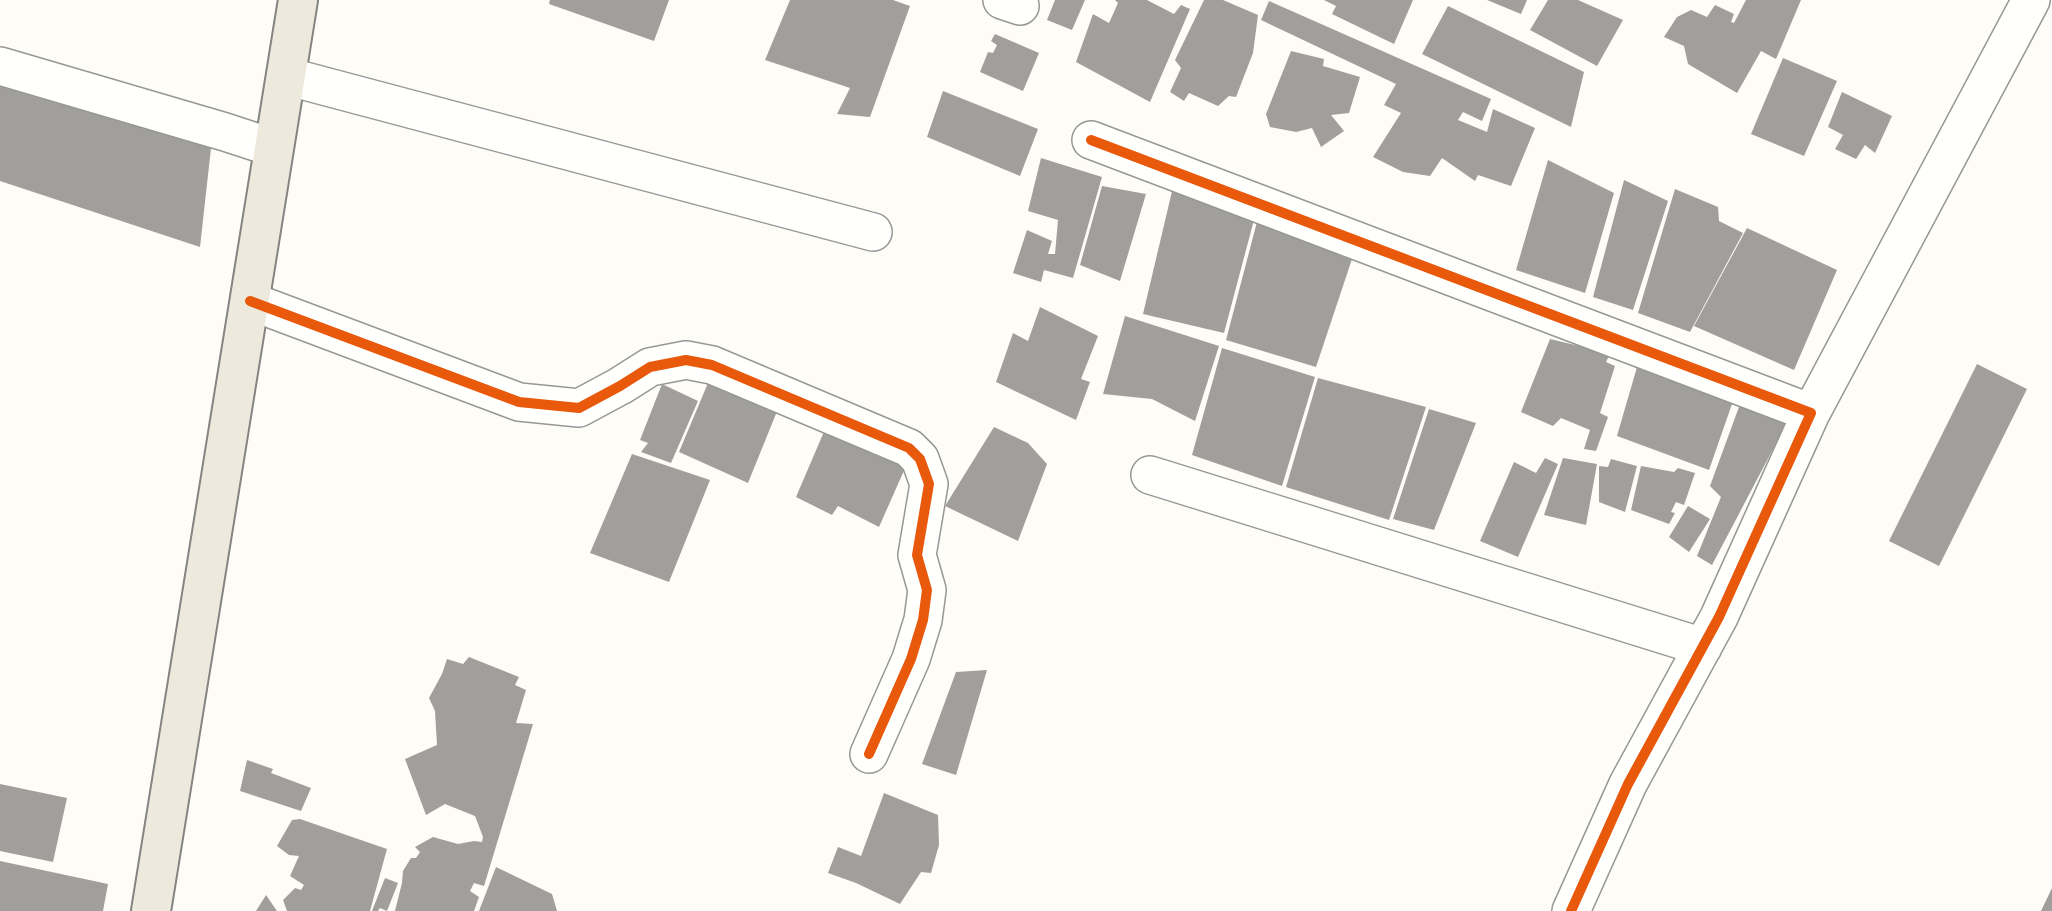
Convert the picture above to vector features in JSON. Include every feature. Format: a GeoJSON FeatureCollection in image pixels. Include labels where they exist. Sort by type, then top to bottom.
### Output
{"type":"FeatureCollection","features":[{"type":"Feature","properties":{"kind":"main road"},"geometry":{"type":"LineString","coordinates":[[151,911],[298,0]]}},
{"type":"Feature","properties":{"kind":"street"},"geometry":{"type":"LineString","coordinates":[[1571,911],[1628,784],[1720,617],[1811,413],[2031,0]]}},
{"type":"Feature","properties":{"kind":"street"},"geometry":{"type":"LineString","coordinates":[[0,66],[212,128],[274,149]]}},
{"type":"Feature","properties":{"kind":"street"},"geometry":{"type":"LineString","coordinates":[[286,76],[873,232]]}},
{"type":"Feature","properties":{"kind":"street"},"geometry":{"type":"LineString","coordinates":[[1091,140],[1811,413]]}},
{"type":"Feature","properties":{"kind":"street"},"geometry":{"type":"LineString","coordinates":[[250,301],[519,402],[579,408],[650,367],[686,360],[712,365],[909,447],[920,458],[929,484],[917,555],[927,590],[923,620],[911,659],[869,754]]}},
{"type":"Feature","properties":{"kind":"street"},"geometry":{"type":"LineString","coordinates":[[1150,475],[1703,647]]}},
{"type":"Feature","properties":{"kind":"building"},"geometry":{"type":"Polygon","coordinates":[[[550,0],[669,0],[654,41],[549,4],[550,0]]]}},
{"type":"Feature","properties":{"kind":"building"},"geometry":{"type":"Polygon","coordinates":[[[790,0],[893,0],[910,6],[870,117],[837,114],[850,88],[765,60],[790,0]]]}},
{"type":"Feature","properties":{"kind":"building"},"geometry":{"type":"Polygon","coordinates":[[[1055,0],[1085,0],[1072,30],[1047,20],[1055,0]]]}},
{"type":"Feature","properties":{"kind":"building"},"geometry":{"type":"Polygon","coordinates":[[[1115,0],[1147,0],[1174,14],[1181,5],[1190,9],[1150,102],[1076,62],[1093,14],[1109,23],[1118,3],[1115,0]]]}},
{"type":"Feature","properties":{"kind":"building"},"geometry":{"type":"Polygon","coordinates":[[[1204,0],[1223,0],[1258,15],[1253,53],[1236,97],[1229,96],[1218,106],[1189,93],[1184,101],[1170,92],[1181,68],[1175,60],[1204,0]]]}},
{"type":"Feature","properties":{"kind":"building"},"geometry":{"type":"Polygon","coordinates":[[[1324,0],[1413,0],[1394,44],[1332,14],[1336,6],[1324,0]]]}},
{"type":"Feature","properties":{"kind":"building"},"geometry":{"type":"Polygon","coordinates":[[[1487,0],[1527,0],[1521,14],[1487,0]]]}},
{"type":"Feature","properties":{"kind":"building"},"geometry":{"type":"Polygon","coordinates":[[[1548,0],[1578,0],[1623,20],[1597,66],[1530,30],[1548,0]]]}},
{"type":"Feature","properties":{"kind":"building"},"geometry":{"type":"Polygon","coordinates":[[[1746,0],[1801,0],[1776,59],[1761,51],[1737,93],[1688,64],[1684,46],[1664,37],[1677,17],[1691,10],[1707,17],[1715,5],[1734,14],[1731,22],[1734,23],[1746,0]]]}},
{"type":"Feature","properties":{"kind":"building"},"geometry":{"type":"Polygon","coordinates":[[[1269,1],[1491,99],[1482,121],[1463,112],[1458,120],[1487,132],[1493,109],[1535,128],[1511,186],[1478,175],[1475,181],[1442,158],[1430,176],[1403,172],[1373,157],[1401,113],[1384,105],[1396,84],[1261,20],[1269,1]]]}},
{"type":"Feature","properties":{"kind":"building"},"geometry":{"type":"Polygon","coordinates":[[[1448,6],[1584,72],[1571,127],[1422,54],[1448,6]]]}},
{"type":"Feature","properties":{"kind":"building"},"geometry":{"type":"Polygon","coordinates":[[[995,34],[1039,53],[1023,91],[980,72],[988,52],[993,53],[997,45],[991,41],[995,34]]]}},
{"type":"Feature","properties":{"kind":"building"},"geometry":{"type":"Polygon","coordinates":[[[1291,51],[1324,59],[1323,66],[1360,77],[1349,113],[1331,115],[1344,131],[1321,147],[1312,128],[1296,132],[1270,127],[1266,114],[1291,51]]]}},
{"type":"Feature","properties":{"kind":"building"},"geometry":{"type":"Polygon","coordinates":[[[1783,58],[1837,81],[1804,156],[1751,134],[1783,58]]]}},
{"type":"Feature","properties":{"kind":"building"},"geometry":{"type":"Polygon","coordinates":[[[0,80],[211,148],[200,247],[0,181],[0,80]]]}},
{"type":"Feature","properties":{"kind":"building"},"geometry":{"type":"Polygon","coordinates":[[[943,91],[1038,129],[1020,176],[927,137],[943,91]]]}},
{"type":"Feature","properties":{"kind":"building"},"geometry":{"type":"Polygon","coordinates":[[[1842,92],[1892,116],[1875,153],[1865,145],[1856,159],[1835,149],[1843,135],[1828,127],[1842,92]]]}},
{"type":"Feature","properties":{"kind":"building"},"geometry":{"type":"Polygon","coordinates":[[[1041,158],[1102,177],[1073,278],[1044,270],[1041,282],[1013,273],[1027,230],[1052,241],[1048,254],[1055,254],[1058,220],[1028,211],[1041,158]]]}},
{"type":"Feature","properties":{"kind":"building"},"geometry":{"type":"Polygon","coordinates":[[[1548,160],[1614,193],[1585,293],[1516,270],[1548,160]]]}},
{"type":"Feature","properties":{"kind":"building"},"geometry":{"type":"Polygon","coordinates":[[[1624,180],[1668,201],[1633,310],[1593,297],[1624,180]]]}},
{"type":"Feature","properties":{"kind":"building"},"geometry":{"type":"Polygon","coordinates":[[[1102,186],[1146,194],[1120,281],[1080,265],[1102,186]]]}},
{"type":"Feature","properties":{"kind":"building"},"geometry":{"type":"Polygon","coordinates":[[[1173,187],[1255,216],[1224,333],[1143,314],[1173,187]]]}},
{"type":"Feature","properties":{"kind":"building"},"geometry":{"type":"Polygon","coordinates":[[[1675,189],[1718,207],[1719,221],[1743,233],[1690,332],[1638,313],[1675,189]]]}},
{"type":"Feature","properties":{"kind":"building"},"geometry":{"type":"Polygon","coordinates":[[[1258,218],[1355,250],[1316,367],[1226,340],[1258,218]]]}},
{"type":"Feature","properties":{"kind":"building"},"geometry":{"type":"Polygon","coordinates":[[[1747,228],[1837,270],[1794,370],[1694,326],[1747,228]]]}},
{"type":"Feature","properties":{"kind":"building"},"geometry":{"type":"Polygon","coordinates":[[[1040,307],[1098,336],[1081,379],[1090,382],[1076,420],[996,382],[1013,333],[1028,341],[1040,307]]]}},
{"type":"Feature","properties":{"kind":"building"},"geometry":{"type":"Polygon","coordinates":[[[1125,316],[1219,346],[1195,421],[1152,399],[1103,394],[1125,316]]]}},
{"type":"Feature","properties":{"kind":"building"},"geometry":{"type":"Polygon","coordinates":[[[1581,336],[1613,348],[1606,362],[1615,366],[1600,413],[1608,417],[1596,451],[1584,449],[1590,430],[1561,418],[1553,426],[1521,412],[1550,339],[1575,345],[1581,336]]]}},
{"type":"Feature","properties":{"kind":"building"},"geometry":{"type":"Polygon","coordinates":[[[1222,348],[1315,377],[1282,486],[1192,455],[1222,348]]]}},
{"type":"Feature","properties":{"kind":"building"},"geometry":{"type":"Polygon","coordinates":[[[1977,364],[2027,389],[1939,566],[1889,541],[1977,364]]]}},
{"type":"Feature","properties":{"kind":"building"},"geometry":{"type":"Polygon","coordinates":[[[1637,367],[1687,382],[1732,404],[1709,470],[1617,436],[1637,367]]]}},
{"type":"Feature","properties":{"kind":"building"},"geometry":{"type":"Polygon","coordinates":[[[713,371],[782,399],[748,483],[679,452],[713,371]]]}},
{"type":"Feature","properties":{"kind":"building"},"geometry":{"type":"Polygon","coordinates":[[[1318,378],[1426,407],[1389,520],[1286,487],[1318,378]]]}},
{"type":"Feature","properties":{"kind":"building"},"geometry":{"type":"Polygon","coordinates":[[[662,384],[698,401],[671,463],[641,452],[648,443],[640,440],[662,384]]]}},
{"type":"Feature","properties":{"kind":"building"},"geometry":{"type":"Polygon","coordinates":[[[1743,396],[1792,413],[1712,565],[1697,556],[1721,497],[1710,486],[1743,396]]]}},
{"type":"Feature","properties":{"kind":"building"},"geometry":{"type":"Polygon","coordinates":[[[1429,409],[1476,423],[1434,530],[1393,519],[1429,409]]]}},
{"type":"Feature","properties":{"kind":"building"},"geometry":{"type":"Polygon","coordinates":[[[826,427],[874,444],[872,454],[906,466],[879,527],[838,506],[832,515],[796,497],[826,427]]]}},
{"type":"Feature","properties":{"kind":"building"},"geometry":{"type":"Polygon","coordinates":[[[994,427],[1028,443],[1047,464],[1018,541],[945,506],[994,427]]]}},
{"type":"Feature","properties":{"kind":"building"},"geometry":{"type":"Polygon","coordinates":[[[632,454],[710,480],[669,582],[590,553],[632,454]]]}},
{"type":"Feature","properties":{"kind":"building"},"geometry":{"type":"Polygon","coordinates":[[[1545,458],[1558,464],[1518,557],[1480,541],[1514,462],[1536,473],[1545,458]]]}},
{"type":"Feature","properties":{"kind":"building"},"geometry":{"type":"Polygon","coordinates":[[[1563,458],[1597,464],[1586,525],[1544,515],[1563,458]]]}},
{"type":"Feature","properties":{"kind":"building"},"geometry":{"type":"Polygon","coordinates":[[[1611,459],[1637,466],[1625,512],[1599,502],[1599,466],[1608,467],[1611,459]]]}},
{"type":"Feature","properties":{"kind":"building"},"geometry":{"type":"Polygon","coordinates":[[[1641,466],[1674,472],[1678,468],[1695,473],[1684,505],[1676,502],[1671,512],[1675,513],[1669,524],[1631,510],[1641,466]]]}},
{"type":"Feature","properties":{"kind":"building"},"geometry":{"type":"Polygon","coordinates":[[[1688,506],[1710,519],[1689,552],[1669,537],[1688,506]]]}},
{"type":"Feature","properties":{"kind":"building"},"geometry":{"type":"Polygon","coordinates":[[[469,657],[519,677],[515,685],[526,690],[516,723],[533,724],[484,886],[474,883],[470,891],[479,897],[474,911],[395,911],[403,871],[411,858],[416,858],[420,852],[415,847],[433,837],[458,844],[482,842],[483,837],[475,816],[445,804],[426,815],[405,759],[437,745],[435,711],[429,698],[447,659],[463,664],[469,657]]]}},
{"type":"Feature","properties":{"kind":"building"},"geometry":{"type":"Polygon","coordinates":[[[987,670],[956,775],[922,764],[956,672],[987,670]]]}},
{"type":"Feature","properties":{"kind":"building"},"geometry":{"type":"Polygon","coordinates":[[[247,760],[273,769],[271,773],[311,788],[301,811],[240,791],[247,760]]]}},
{"type":"Feature","properties":{"kind":"building"},"geometry":{"type":"Polygon","coordinates":[[[0,784],[67,798],[53,862],[0,851],[0,784]]]}},
{"type":"Feature","properties":{"kind":"building"},"geometry":{"type":"Polygon","coordinates":[[[884,793],[938,815],[939,845],[931,873],[921,872],[900,904],[828,873],[838,847],[861,856],[884,793]]]}},
{"type":"Feature","properties":{"kind":"building"},"geometry":{"type":"Polygon","coordinates":[[[300,819],[387,849],[370,911],[287,911],[283,900],[295,888],[301,890],[304,885],[290,876],[299,856],[289,855],[277,846],[292,820],[300,819]]]}},
{"type":"Feature","properties":{"kind":"building"},"geometry":{"type":"Polygon","coordinates":[[[0,861],[108,884],[103,911],[0,911],[0,861]]]}},
{"type":"Feature","properties":{"kind":"building"},"geometry":{"type":"Polygon","coordinates":[[[496,867],[552,894],[557,911],[479,911],[496,867]]]}},
{"type":"Feature","properties":{"kind":"building"},"geometry":{"type":"Polygon","coordinates":[[[385,878],[398,883],[387,911],[380,908],[378,911],[372,911],[385,878]]]}},
{"type":"Feature","properties":{"kind":"building"},"geometry":{"type":"Polygon","coordinates":[[[2052,888],[2052,911],[2041,911],[2052,888]]]}},
{"type":"Feature","properties":{"kind":"building"},"geometry":{"type":"Polygon","coordinates":[[[266,895],[277,911],[256,911],[266,895]]]}},
{"type":"Feature","properties":{"kind":"cycle path"},"geometry":{"type":"LineString","coordinates":[[1091,140],[1811,413],[1719,617],[1628,784],[1571,911]]}},
{"type":"Feature","properties":{"kind":"cycle path"},"geometry":{"type":"LineString","coordinates":[[250,301],[519,402],[579,408],[650,367],[686,360],[712,365],[909,448],[920,459],[929,484],[917,555],[927,590],[923,620],[911,659],[869,754]]}}]}
